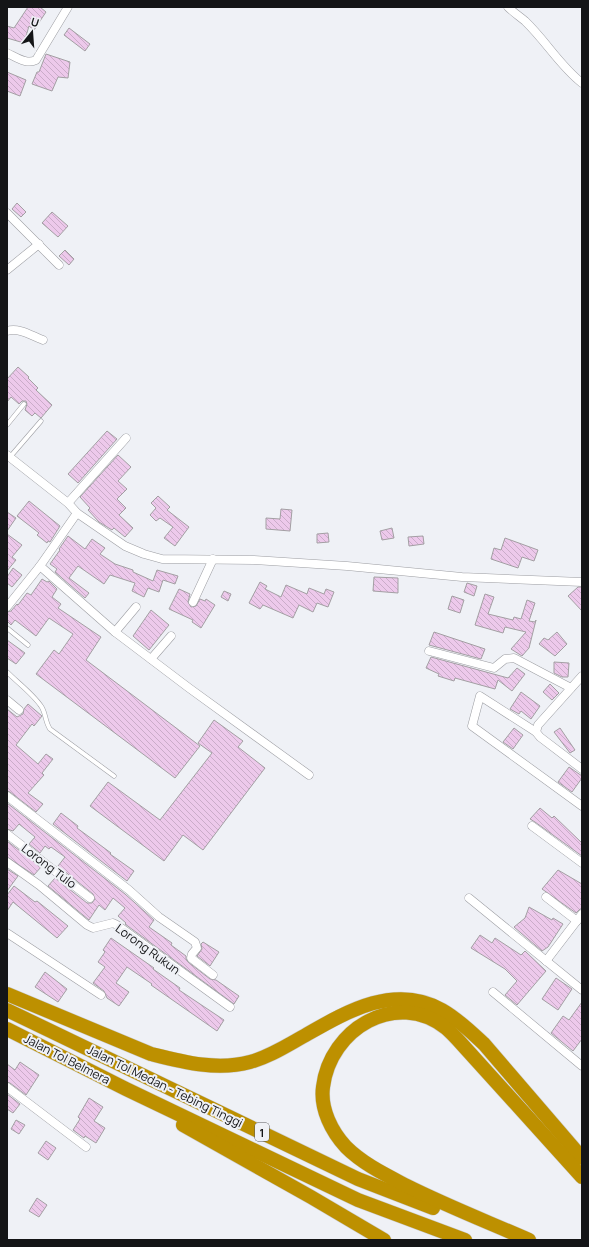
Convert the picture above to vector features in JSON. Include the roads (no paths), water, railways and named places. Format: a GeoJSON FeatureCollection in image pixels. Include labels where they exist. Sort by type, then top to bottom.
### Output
{"type":"FeatureCollection","features":[{"type":"Feature","properties":{"kind":"highway"},"geometry":{"type":"LineString","coordinates":[[7,994],[151,1054],[174,1060],[213,1066],[236,1065],[260,1059],[272,1054],[333,1019],[368,1003],[397,999],[426,1003],[441,1009],[456,1018],[484,1044],[582,1158]]}},
{"type":"Feature","properties":{"kind":"highway","name":"Jalan Tol Medan - Tebing Tinggi"},"geometry":{"type":"LineString","coordinates":[[7,1010],[358,1179],[452,1215],[524,1240]]}},
{"type":"Feature","properties":{"kind":"highway"},"geometry":{"type":"LineString","coordinates":[[529,1240],[430,1198],[389,1177],[361,1160],[346,1147],[336,1134],[328,1119],[323,1102],[323,1088],[331,1061],[347,1036],[367,1021],[390,1013],[405,1012],[420,1015],[433,1020],[446,1028],[459,1041],[582,1177]]}},
{"type":"Feature","properties":{"kind":"highway","name":"Jalan Tol Belmera"},"geometry":{"type":"LineString","coordinates":[[7,1028],[126,1089]]}},
{"type":"Feature","properties":{"kind":"highway"},"geometry":{"type":"LineString","coordinates":[[126,1089],[200,1135],[317,1200],[384,1240]]}},
{"type":"Feature","properties":{"kind":"highway","name":"Jalan Tol Medan - Tebing Tinggi"},"geometry":{"type":"LineString","coordinates":[[126,1089],[358,1200],[465,1240]]}},
{"type":"Feature","properties":{"kind":"street"},"geometry":{"type":"LineString","coordinates":[[7,53],[26,62],[36,60],[67,7]]}},
{"type":"Feature","properties":{"kind":"street"},"geometry":{"type":"LineString","coordinates":[[508,7],[525,21],[560,60],[564,68],[582,83]]}},
{"type":"Feature","properties":{"kind":"street"},"geometry":{"type":"LineString","coordinates":[[7,213],[59,265]]}},
{"type":"Feature","properties":{"kind":"street"},"geometry":{"type":"LineString","coordinates":[[7,270],[39,244]]}},
{"type":"Feature","properties":{"kind":"street"},"geometry":{"type":"LineString","coordinates":[[7,330],[11,329],[23,332],[43,340]]}},
{"type":"Feature","properties":{"kind":"street"},"geometry":{"type":"LineString","coordinates":[[68,503],[126,438]]}},
{"type":"Feature","properties":{"kind":"street"},"geometry":{"type":"LineString","coordinates":[[9,456],[68,503],[77,513],[125,546],[144,554],[162,559],[213,559],[347,566],[462,577],[582,582]]}},
{"type":"Feature","properties":{"kind":"street"},"geometry":{"type":"LineString","coordinates":[[7,607],[40,566],[77,513]]}},
{"type":"Feature","properties":{"kind":"street"},"geometry":{"type":"LineString","coordinates":[[193,602],[213,559]]}},
{"type":"Feature","properties":{"kind":"street"},"geometry":{"type":"LineString","coordinates":[[40,566],[115,632],[309,775]]}},
{"type":"Feature","properties":{"kind":"street"},"geometry":{"type":"LineString","coordinates":[[115,632],[136,607]]}},
{"type":"Feature","properties":{"kind":"street"},"geometry":{"type":"LineString","coordinates":[[151,659],[171,636]]}},
{"type":"Feature","properties":{"kind":"street"},"geometry":{"type":"LineString","coordinates":[[430,651],[494,668],[506,659],[510,657],[514,658],[571,688]]}},
{"type":"Feature","properties":{"kind":"street"},"geometry":{"type":"LineString","coordinates":[[536,732],[538,725],[582,676]]}},
{"type":"Feature","properties":{"kind":"street"},"geometry":{"type":"LineString","coordinates":[[582,769],[540,737],[536,732],[480,696],[472,726],[582,806]]}},
{"type":"Feature","properties":{"kind":"street"},"geometry":{"type":"LineString","coordinates":[[7,700],[19,710]]}},
{"type":"Feature","properties":{"kind":"street"},"geometry":{"type":"LineString","coordinates":[[7,796],[129,890],[159,917],[195,942],[197,948],[192,954],[191,958],[212,975]]}},
{"type":"Feature","properties":{"kind":"street"},"geometry":{"type":"LineString","coordinates":[[532,826],[582,863]]}},
{"type":"Feature","properties":{"kind":"street","name":"Lorong Tulo"},"geometry":{"type":"LineString","coordinates":[[7,834],[90,898]]}},
{"type":"Feature","properties":{"kind":"street","name":"Lorong Rukun"},"geometry":{"type":"LineString","coordinates":[[7,862],[87,925],[93,928],[113,923],[118,925],[230,1008]]}},
{"type":"Feature","properties":{"kind":"street"},"geometry":{"type":"LineString","coordinates":[[546,897],[579,918],[546,961]]}},
{"type":"Feature","properties":{"kind":"street"},"geometry":{"type":"LineString","coordinates":[[469,898],[582,990]]}},
{"type":"Feature","properties":{"kind":"street"},"geometry":{"type":"LineString","coordinates":[[7,934],[101,995]]}},
{"type":"Feature","properties":{"kind":"street"},"geometry":{"type":"LineString","coordinates":[[493,992],[582,1066]]}},
{"type":"Feature","properties":{"kind":"street"},"geometry":{"type":"LineString","coordinates":[[7,1087],[86,1147]]}},
{"type":"Feature","properties":{"kind":"lane"},"geometry":{"type":"LineString","coordinates":[[7,426],[24,404]]}},
{"type":"Feature","properties":{"kind":"lane"},"geometry":{"type":"LineString","coordinates":[[9,456],[41,421]]}},
{"type":"Feature","properties":{"kind":"lane"},"geometry":{"type":"LineString","coordinates":[[7,628],[28,645]]}},
{"type":"Feature","properties":{"kind":"lane"},"geometry":{"type":"LineString","coordinates":[[7,672],[40,704],[50,729],[114,776]]}}]}
